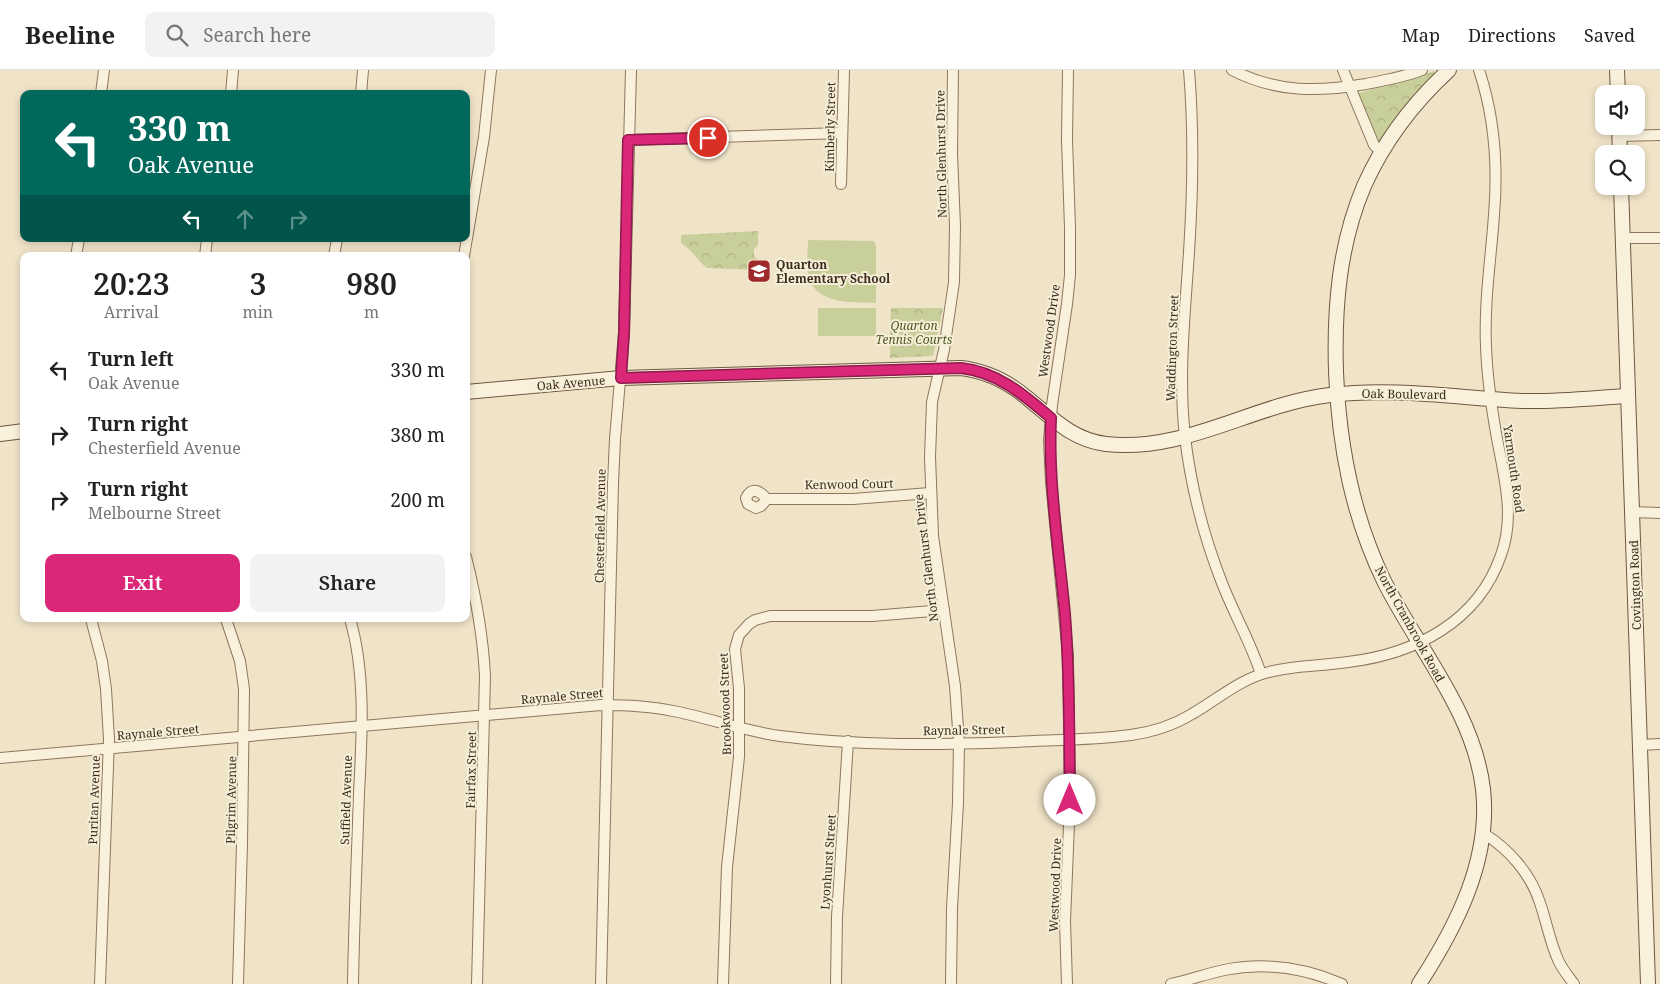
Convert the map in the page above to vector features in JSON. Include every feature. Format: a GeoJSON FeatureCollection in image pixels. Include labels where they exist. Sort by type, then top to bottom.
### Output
{"type":"FeatureCollection","features":[{"type":"Feature","properties":{"kind":"street"},"geometry":{"type":"LineString","coordinates":[[102,90],[104,70]]}},
{"type":"Feature","properties":{"kind":"street"},"geometry":{"type":"LineString","coordinates":[[232,90],[233,70]]}},
{"type":"Feature","properties":{"kind":"street"},"geometry":{"type":"LineString","coordinates":[[361,90],[363,70]]}},
{"type":"Feature","properties":{"kind":"street"},"geometry":{"type":"LineString","coordinates":[[470,220],[484,137],[491,70]]}},
{"type":"Feature","properties":{"kind":"street","name":"Chesterfield Avenue"},"geometry":{"type":"LineString","coordinates":[[601,984],[613,475],[624,333],[630,70]]}},
{"type":"Feature","properties":{"kind":"street","name":"Kimberly Street"},"geometry":{"type":"LineString","coordinates":[[841,184],[844,70]]}},
{"type":"Feature","properties":{"kind":"street","name":"North Glenhurst Drive"},"geometry":{"type":"LineString","coordinates":[[951,984],[952,908],[958,803],[959,743],[954,686],[936,563],[930,493],[932,402],[949,321],[954,282],[953,70]]}},
{"type":"Feature","properties":{"kind":"street","name":"Westwood Drive"},"geometry":{"type":"LineString","coordinates":[[1067,984],[1066,921],[1070,739],[1068,655],[1050,461],[1051,418],[1070,274],[1067,139],[1068,70]]}},
{"type":"Feature","properties":{"kind":"street","name":"Waddington Street"},"geometry":{"type":"LineString","coordinates":[[1189,70],[1193,133],[1192,203],[1181,358],[1185,437],[1197,503],[1211,550],[1223,584],[1261,674]]}},
{"type":"Feature","properties":{"kind":"street"},"geometry":{"type":"LineString","coordinates":[[1232,70],[1267,84],[1317,90],[1350,87],[1394,79],[1422,70]]}},
{"type":"Feature","properties":{"kind":"street"},"geometry":{"type":"LineString","coordinates":[[1343,70],[1374,145],[1381,152]]}},
{"type":"Feature","properties":{"kind":"street","name":"North Cranbrook Road"},"geometry":{"type":"LineString","coordinates":[[1419,984],[1447,936],[1467,894],[1476,869],[1485,813],[1483,788],[1481,773],[1473,746],[1449,695],[1382,576],[1359,519],[1345,464],[1341,437],[1335,335],[1342,262],[1357,204],[1381,152],[1408,112],[1449,70]]}},
{"type":"Feature","properties":{"kind":"street","name":"Yarmouth Road"},"geometry":{"type":"LineString","coordinates":[[1124,736],[1154,730],[1179,721],[1233,687],[1261,674],[1290,668],[1376,658],[1419,644],[1449,625],[1477,599],[1491,580],[1504,547],[1508,525],[1507,497],[1491,399],[1486,344],[1486,316],[1496,181],[1486,96],[1479,70]]}},
{"type":"Feature","properties":{"kind":"street"},"geometry":{"type":"LineString","coordinates":[[1617,70],[1618,85]]}},
{"type":"Feature","properties":{"kind":"street"},"geometry":{"type":"LineString","coordinates":[[628,140],[842,133]]}},
{"type":"Feature","properties":{"kind":"street"},"geometry":{"type":"LineString","coordinates":[[1645,134],[1660,135]]}},
{"type":"Feature","properties":{"kind":"street","name":"Covington Road"},"geometry":{"type":"LineString","coordinates":[[1621,195],[1648,984]]}},
{"type":"Feature","properties":{"kind":"street"},"geometry":{"type":"LineString","coordinates":[[1623,238],[1660,238]]}},
{"type":"Feature","properties":{"kind":"street","name":"Oak Avenue"},"geometry":{"type":"LineString","coordinates":[[470,392],[621,378],[967,368],[993,376],[1021,393],[1051,418],[1075,434],[1105,444],[1138,444],[1185,437]]}},
{"type":"Feature","properties":{"kind":"street","name":"Oak Boulevard"},"geometry":{"type":"LineString","coordinates":[[1185,437],[1270,408],[1337,394],[1409,392],[1491,399],[1555,401],[1628,396]]}},
{"type":"Feature","properties":{"kind":"street"},"geometry":{"type":"LineString","coordinates":[[0,434],[20,432]]}},
{"type":"Feature","properties":{"kind":"street","name":"Kenwood Court"},"geometry":{"type":"LineString","coordinates":[[768,499],[853,499],[930,493]]}},
{"type":"Feature","properties":{"kind":"street"},"geometry":{"type":"LineString","coordinates":[[1632,512],[1660,513]]}},
{"type":"Feature","properties":{"kind":"street","name":"Fairfax Street"},"geometry":{"type":"LineString","coordinates":[[470,574],[479,611],[484,647],[477,984]]}},
{"type":"Feature","properties":{"kind":"street","name":"Brookwood Street"},"geometry":{"type":"LineString","coordinates":[[723,984],[726,876],[731,823],[738,779],[740,727],[735,659],[736,644],[743,630],[755,620],[770,616],[872,616],[944,610]]}},
{"type":"Feature","properties":{"kind":"street","name":"Puritan Avenue"},"geometry":{"type":"LineString","coordinates":[[92,622],[102,661],[109,721],[100,984]]}},
{"type":"Feature","properties":{"kind":"street","name":"Pilgrim Avenue"},"geometry":{"type":"LineString","coordinates":[[227,622],[234,639],[242,671],[244,737],[238,984]]}},
{"type":"Feature","properties":{"kind":"street","name":"Suffield Avenue"},"geometry":{"type":"LineString","coordinates":[[351,622],[358,661],[362,727],[353,984]]}},
{"type":"Feature","properties":{"kind":"street","name":"Raynale Street"},"geometry":{"type":"LineString","coordinates":[[0,758],[608,705],[672,710],[790,737],[848,741],[959,743],[1124,736]]}},
{"type":"Feature","properties":{"kind":"street","name":"Lyonhurst Street"},"geometry":{"type":"LineString","coordinates":[[836,984],[837,918],[848,741]]}},
{"type":"Feature","properties":{"kind":"street"},"geometry":{"type":"LineString","coordinates":[[1640,745],[1660,744]]}},
{"type":"Feature","properties":{"kind":"street"},"geometry":{"type":"LineString","coordinates":[[1483,833],[1499,844],[1525,873],[1540,901],[1550,940],[1560,964],[1574,984]]}},
{"type":"Feature","properties":{"kind":"street"},"geometry":{"type":"LineString","coordinates":[[1171,984],[1229,969],[1264,967],[1303,971],[1342,984]]}},
{"type":"Feature","properties":{"kind":"green space"},"geometry":{"type":"Polygon","coordinates":[[[1434,71],[1435,74],[1412,98],[1382,140],[1379,141],[1375,137],[1359,93],[1409,80],[1434,71]]]}},
{"type":"Feature","properties":{"kind":"green space"},"geometry":{"type":"Polygon","coordinates":[[[758,231],[758,245],[754,249],[754,257],[757,258],[756,270],[707,268],[681,243],[681,235],[758,231]]]}},
{"type":"Feature","properties":{"kind":"green space"},"geometry":{"type":"Polygon","coordinates":[[[808,240],[874,241],[876,246],[876,303],[834,299],[817,291],[811,283],[808,272],[808,240]]]}},
{"type":"Feature","properties":{"kind":"green space"},"geometry":{"type":"Polygon","coordinates":[[[818,308],[876,308],[876,336],[818,336],[818,308]]]}},
{"type":"Feature","properties":{"kind":"green space","name":"Quarton Tennis Courts"},"geometry":{"type":"Polygon","coordinates":[[[891,308],[943,308],[933,356],[890,358],[891,308]]]}},
{"type":"Feature","properties":{"kind":"green space"},"geometry":{"type":"Polygon","coordinates":[[[894,318],[907,318],[907,346],[894,346],[894,318]]]}},
{"type":"Feature","properties":{"kind":"green space"},"geometry":{"type":"Polygon","coordinates":[[[911,318],[924,318],[924,346],[911,346],[911,318]]]}},
{"type":"Feature","properties":{"kind":"place","name":"Quarton Elementary School"},"geometry":{"type":"Point","coordinates":[759,271]}},
{"type":"Feature","properties":{"kind":"route"},"geometry":{"type":"LineString","coordinates":[[708,138],[628,140],[624,333],[621,378],[961,368],[979,371],[1001,380],[1025,396],[1051,418],[1049,440],[1051,482],[1068,655],[1070,800]]}}]}
